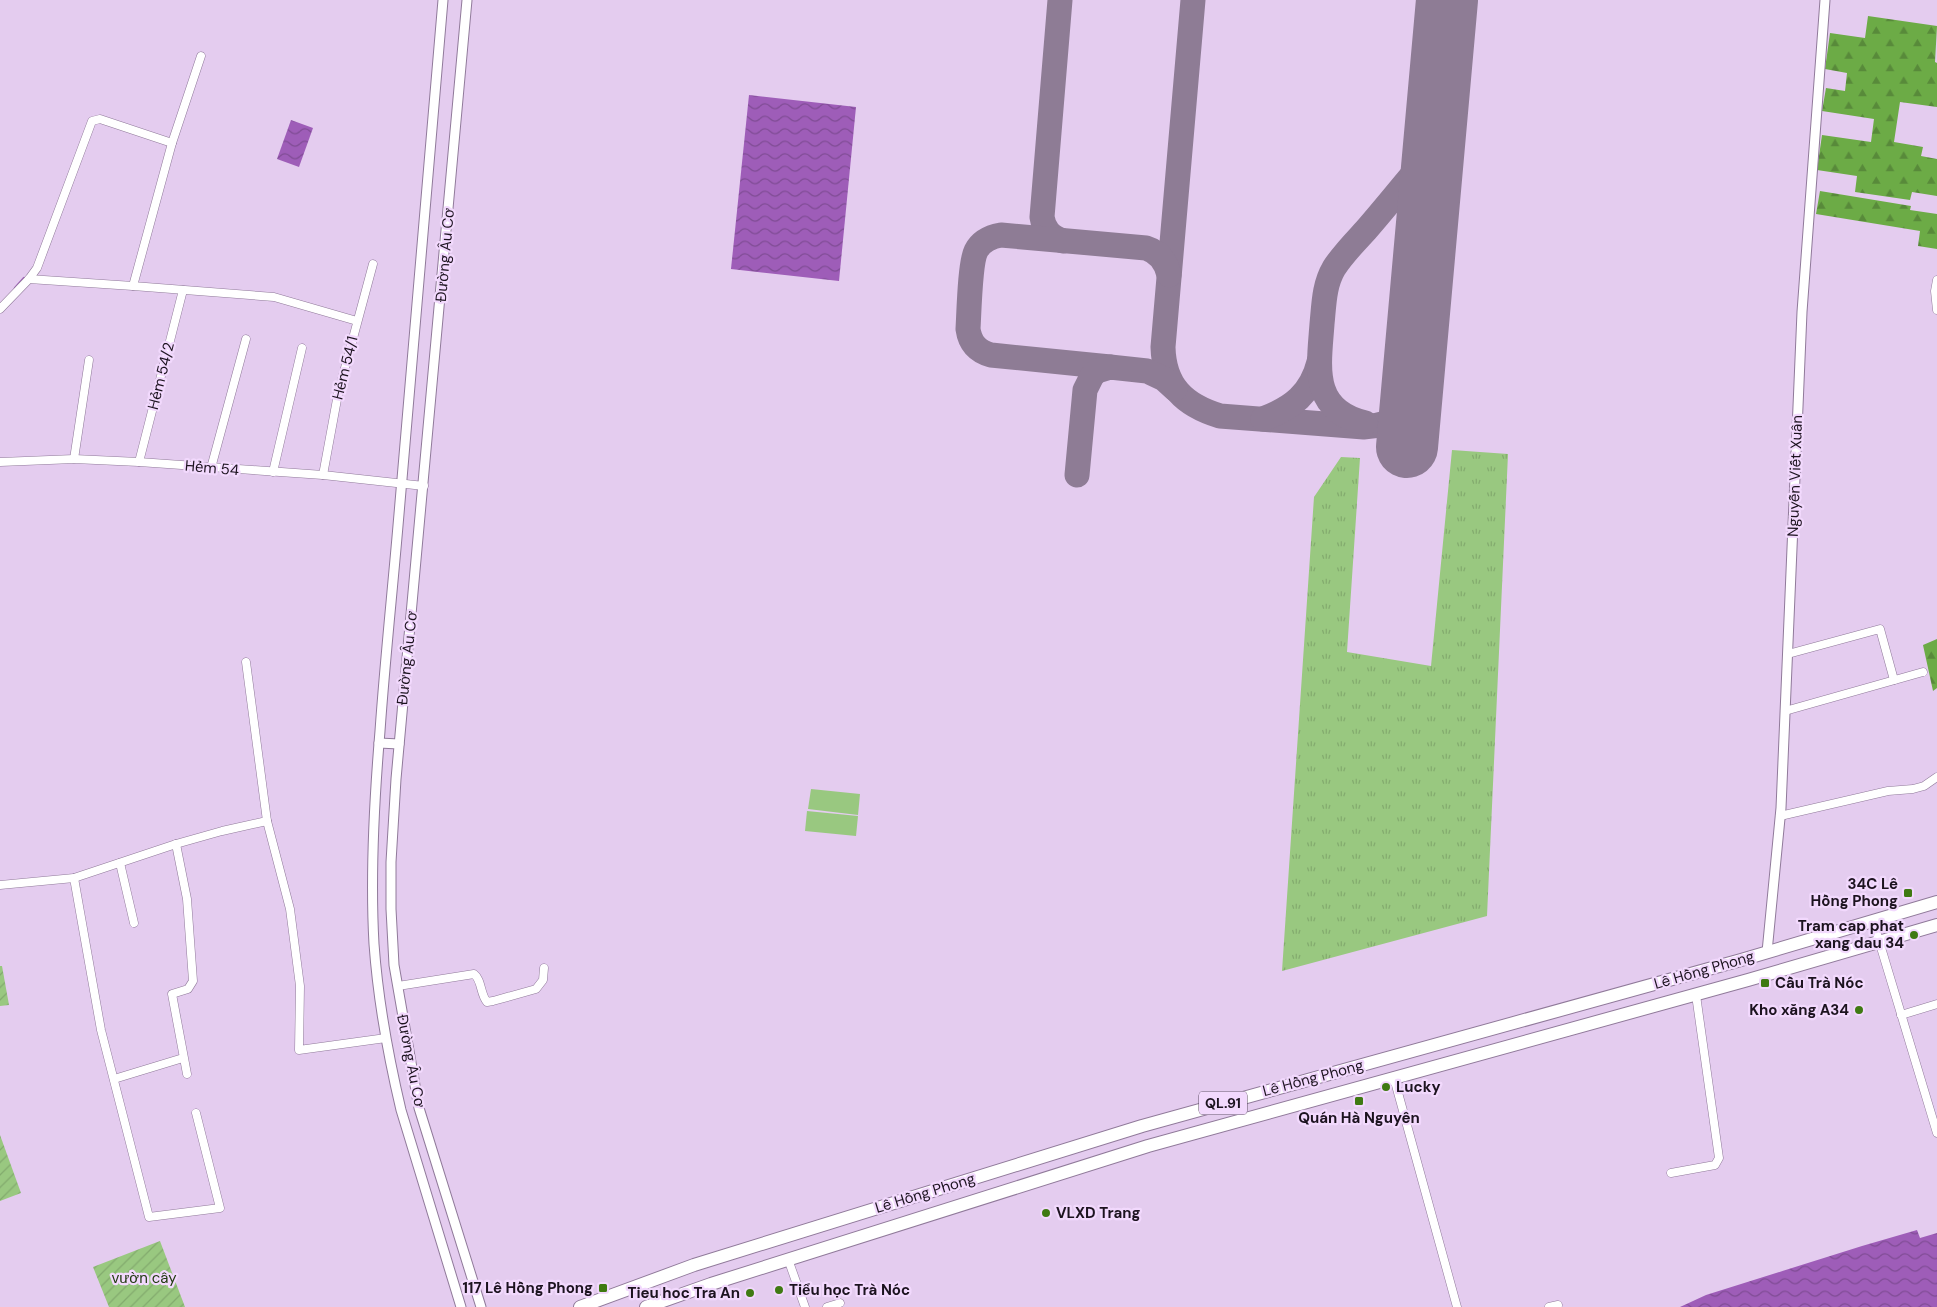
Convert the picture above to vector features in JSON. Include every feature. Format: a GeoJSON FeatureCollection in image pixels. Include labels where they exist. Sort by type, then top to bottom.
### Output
{"type":"FeatureCollection","features":[{"type":"Feature","properties":{"kind":"highway","name":"Lê Hồng Phong"},"geometry":{"type":"LineString","coordinates":[[580,1307],[694,1265],[1142,1126],[1740,960],[1937,902]]}},
{"type":"Feature","properties":{"kind":"highway","name":"Lê Hồng Phong"},"geometry":{"type":"LineString","coordinates":[[646,1307],[788,1259],[1148,1146],[1696,995],[1937,925]]}},
{"type":"Feature","properties":{"kind":"highway"},"geometry":{"type":"LineString","coordinates":[[1740,960],[1748,980]]}},
{"type":"Feature","properties":{"kind":"street","name":"Đường Âu Cơ"},"geometry":{"type":"LineString","coordinates":[[444,0],[379,743],[372,866],[376,962],[386,1038],[401,1110],[461,1307]]}},
{"type":"Feature","properties":{"kind":"street","name":"Đường Âu Cơ"},"geometry":{"type":"LineString","coordinates":[[467,0],[399,744],[391,862],[391,909],[394,965],[419,1108],[481,1307]]}},
{"type":"Feature","properties":{"kind":"street","name":"Nguyễn Viết Xuân"},"geometry":{"type":"LineString","coordinates":[[1767,952],[1780,816],[1802,312],[1825,0]]}},
{"type":"Feature","properties":{"kind":"street"},"geometry":{"type":"LineString","coordinates":[[133,286],[172,143],[201,56]]}},
{"type":"Feature","properties":{"kind":"street"},"geometry":{"type":"LineString","coordinates":[[0,309],[29,279],[41,260],[92,121],[100,119],[172,143]]}},
{"type":"Feature","properties":{"kind":"street","name":"Hẻm 54/1"},"geometry":{"type":"LineString","coordinates":[[323,475],[338,394],[373,264]]}},
{"type":"Feature","properties":{"kind":"street"},"geometry":{"type":"LineString","coordinates":[[29,279],[274,297],[357,321]]}},
{"type":"Feature","properties":{"kind":"street"},"geometry":{"type":"LineString","coordinates":[[1937,280],[1935,291],[1937,310]]}},
{"type":"Feature","properties":{"kind":"street","name":"Hẻm 54/2"},"geometry":{"type":"LineString","coordinates":[[139,462],[183,290]]}},
{"type":"Feature","properties":{"kind":"street"},"geometry":{"type":"LineString","coordinates":[[211,468],[246,339]]}},
{"type":"Feature","properties":{"kind":"street"},"geometry":{"type":"LineString","coordinates":[[273,472],[302,348]]}},
{"type":"Feature","properties":{"kind":"street"},"geometry":{"type":"LineString","coordinates":[[74,459],[89,360]]}},
{"type":"Feature","properties":{"kind":"street","name":"Hẻm 54"},"geometry":{"type":"LineString","coordinates":[[0,462],[74,459],[139,462],[323,475],[424,486]]}},
{"type":"Feature","properties":{"kind":"street"},"geometry":{"type":"LineString","coordinates":[[1788,654],[1880,629],[1894,680]]}},
{"type":"Feature","properties":{"kind":"street"},"geometry":{"type":"LineString","coordinates":[[246,662],[267,821],[290,908],[300,986],[299,1050],[386,1038]]}},
{"type":"Feature","properties":{"kind":"street"},"geometry":{"type":"LineString","coordinates":[[1785,711],[1923,672]]}},
{"type":"Feature","properties":{"kind":"street"},"geometry":{"type":"LineString","coordinates":[[379,743],[399,744]]}},
{"type":"Feature","properties":{"kind":"street"},"geometry":{"type":"LineString","coordinates":[[1780,816],[1888,791],[1919,788],[1937,777]]}},
{"type":"Feature","properties":{"kind":"street"},"geometry":{"type":"LineString","coordinates":[[0,885],[74,878],[176,844],[267,821]]}},
{"type":"Feature","properties":{"kind":"street"},"geometry":{"type":"LineString","coordinates":[[176,844],[187,899],[193,981],[188,988],[172,994],[187,1074]]}},
{"type":"Feature","properties":{"kind":"street"},"geometry":{"type":"LineString","coordinates":[[120,863],[134,923]]}},
{"type":"Feature","properties":{"kind":"street"},"geometry":{"type":"LineString","coordinates":[[74,878],[102,1030],[149,1217],[220,1208],[196,1113]]}},
{"type":"Feature","properties":{"kind":"street"},"geometry":{"type":"LineString","coordinates":[[1873,921],[1937,1132]]}},
{"type":"Feature","properties":{"kind":"street"},"geometry":{"type":"LineString","coordinates":[[398,986],[474,974],[478,976],[484,998],[487,1002],[536,990],[543,980],[544,968]]}},
{"type":"Feature","properties":{"kind":"street"},"geometry":{"type":"LineString","coordinates":[[1671,1173],[1715,1165],[1719,1158],[1696,995]]}},
{"type":"Feature","properties":{"kind":"street"},"geometry":{"type":"LineString","coordinates":[[1901,1015],[1937,1004]]}},
{"type":"Feature","properties":{"kind":"street"},"geometry":{"type":"LineString","coordinates":[[114,1079],[183,1058]]}},
{"type":"Feature","properties":{"kind":"street"},"geometry":{"type":"LineString","coordinates":[[1394,1078],[1457,1307]]}},
{"type":"Feature","properties":{"kind":"street"},"geometry":{"type":"LineString","coordinates":[[788,1259],[805,1307]]}},
{"type":"Feature","properties":{"kind":"street"},"geometry":{"type":"LineString","coordinates":[[827,1307],[840,1303]]}},
{"type":"Feature","properties":{"kind":"street"},"geometry":{"type":"LineString","coordinates":[[1549,1307],[1558,1305]]}},
{"type":"Feature","properties":{"kind":"green space"},"geometry":{"type":"Polygon","coordinates":[[[1868,16],[1937,26],[1935,62],[1937,63],[1937,107],[1900,102],[1894,142],[1923,147],[1921,156],[1937,159],[1937,196],[1912,192],[1910,200],[1855,192],[1857,176],[1817,170],[1822,135],[1871,142],[1874,119],[1822,111],[1826,88],[1845,91],[1847,73],[1825,69],[1830,33],[1865,38],[1868,16]]]}},
{"type":"Feature","properties":{"kind":"green space"},"geometry":{"type":"Polygon","coordinates":[[[1820,191],[1911,206],[1910,210],[1937,214],[1937,249],[1918,246],[1920,231],[1816,214],[1820,191]]]}},
{"type":"Feature","properties":{"kind":"green space"},"geometry":{"type":"Polygon","coordinates":[[[1452,450],[1508,454],[1487,916],[1282,971],[1314,497],[1341,457],[1360,458],[1347,652],[1431,666],[1452,450]]]}},
{"type":"Feature","properties":{"kind":"green space"},"geometry":{"type":"Polygon","coordinates":[[[1937,639],[1937,688],[1933,691],[1923,645],[1937,639]]]}},
{"type":"Feature","properties":{"kind":"green space"},"geometry":{"type":"Polygon","coordinates":[[[811,789],[860,794],[858,815],[808,809],[811,789]]]}},
{"type":"Feature","properties":{"kind":"green space"},"geometry":{"type":"Polygon","coordinates":[[[807,811],[858,816],[856,836],[805,831],[807,811]]]}},
{"type":"Feature","properties":{"kind":"green space"},"geometry":{"type":"Polygon","coordinates":[[[0,966],[2,966],[9,1005],[0,1006],[0,966]]]}},
{"type":"Feature","properties":{"kind":"green space"},"geometry":{"type":"Polygon","coordinates":[[[0,1135],[21,1193],[0,1201],[0,1135]]]}},
{"type":"Feature","properties":{"kind":"green space","name":"vườn cây"},"geometry":{"type":"Polygon","coordinates":[[[160,1241],[185,1307],[109,1307],[93,1267],[160,1241]]]}},
{"type":"Feature","properties":{"kind":"water"},"geometry":{"type":"Polygon","coordinates":[[[749,95],[856,107],[839,281],[731,269],[749,95]]]}},
{"type":"Feature","properties":{"kind":"water"},"geometry":{"type":"Polygon","coordinates":[[[291,120],[313,128],[299,167],[277,159],[291,120]]]}},
{"type":"Feature","properties":{"kind":"water"},"geometry":{"type":"Polygon","coordinates":[[[1917,1230],[1920,1238],[1937,1233],[1937,1307],[1680,1307],[1706,1295],[1917,1230]]]}},
{"type":"Feature","properties":{"kind":"waterway"},"geometry":{"type":"LineString","coordinates":[[15,288],[24,278]]}},
{"type":"Feature","properties":{"kind":"taxiway"},"geometry":{"type":"LineString","coordinates":[[1060,0],[1042,217],[1044,226],[1049,232],[1063,241]]}},
{"type":"Feature","properties":{"kind":"taxiway"},"geometry":{"type":"LineString","coordinates":[[1193,0],[1163,347],[1164,361],[1172,383],[1186,400],[1220,416],[1364,427],[1377,426],[1410,412]]}},
{"type":"Feature","properties":{"kind":"taxiway"},"geometry":{"type":"LineString","coordinates":[[1365,423],[1347,417],[1335,408],[1326,397],[1322,384],[1320,355],[1326,288],[1331,274],[1341,258],[1425,160],[1431,147],[1436,123]]}},
{"type":"Feature","properties":{"kind":"taxiway"},"geometry":{"type":"LineString","coordinates":[[1110,367],[991,355],[978,349],[972,342],[968,329],[972,266],[976,251],[986,240],[1001,235],[1146,248],[1155,252],[1161,258],[1166,265],[1169,275]]}},
{"type":"Feature","properties":{"kind":"taxiway"},"geometry":{"type":"LineString","coordinates":[[1263,419],[1283,410],[1299,398],[1311,383],[1319,362]]}},
{"type":"Feature","properties":{"kind":"taxiway"},"geometry":{"type":"LineString","coordinates":[[1077,475],[1085,390],[1092,376],[1097,371],[1110,367],[1147,371],[1164,379],[1175,389]]}},
{"type":"Feature","properties":{"kind":"runway"},"geometry":{"type":"LineString","coordinates":[[1407,447],[1447,0]]}},
{"type":"Feature","properties":{"kind":"place","name":"34C Lê Hồng Phong"},"geometry":{"type":"Point","coordinates":[1908,893]}},
{"type":"Feature","properties":{"kind":"place","name":"Tram cap phat xang dau 34"},"geometry":{"type":"Point","coordinates":[1914,935]}},
{"type":"Feature","properties":{"kind":"place","name":"Cầu Trà Nóc"},"geometry":{"type":"Point","coordinates":[1765,983]}},
{"type":"Feature","properties":{"kind":"place","name":"Kho xăng A34"},"geometry":{"type":"Point","coordinates":[1859,1010]}},
{"type":"Feature","properties":{"kind":"place","name":"Lucky"},"geometry":{"type":"Point","coordinates":[1386,1087]}},
{"type":"Feature","properties":{"kind":"place","name":"Quán Hà Nguyên"},"geometry":{"type":"Point","coordinates":[1359,1101]}},
{"type":"Feature","properties":{"kind":"place","name":"VLXD Trang"},"geometry":{"type":"Point","coordinates":[1046,1213]}},
{"type":"Feature","properties":{"kind":"place","name":"117 Lê Hồng Phong"},"geometry":{"type":"Point","coordinates":[603,1288]}},
{"type":"Feature","properties":{"kind":"place","name":"Tiểu học Trà Nóc"},"geometry":{"type":"Point","coordinates":[779,1290]}},
{"type":"Feature","properties":{"kind":"place","name":"Tieu hoc Tra An"},"geometry":{"type":"Point","coordinates":[750,1293]}}]}
